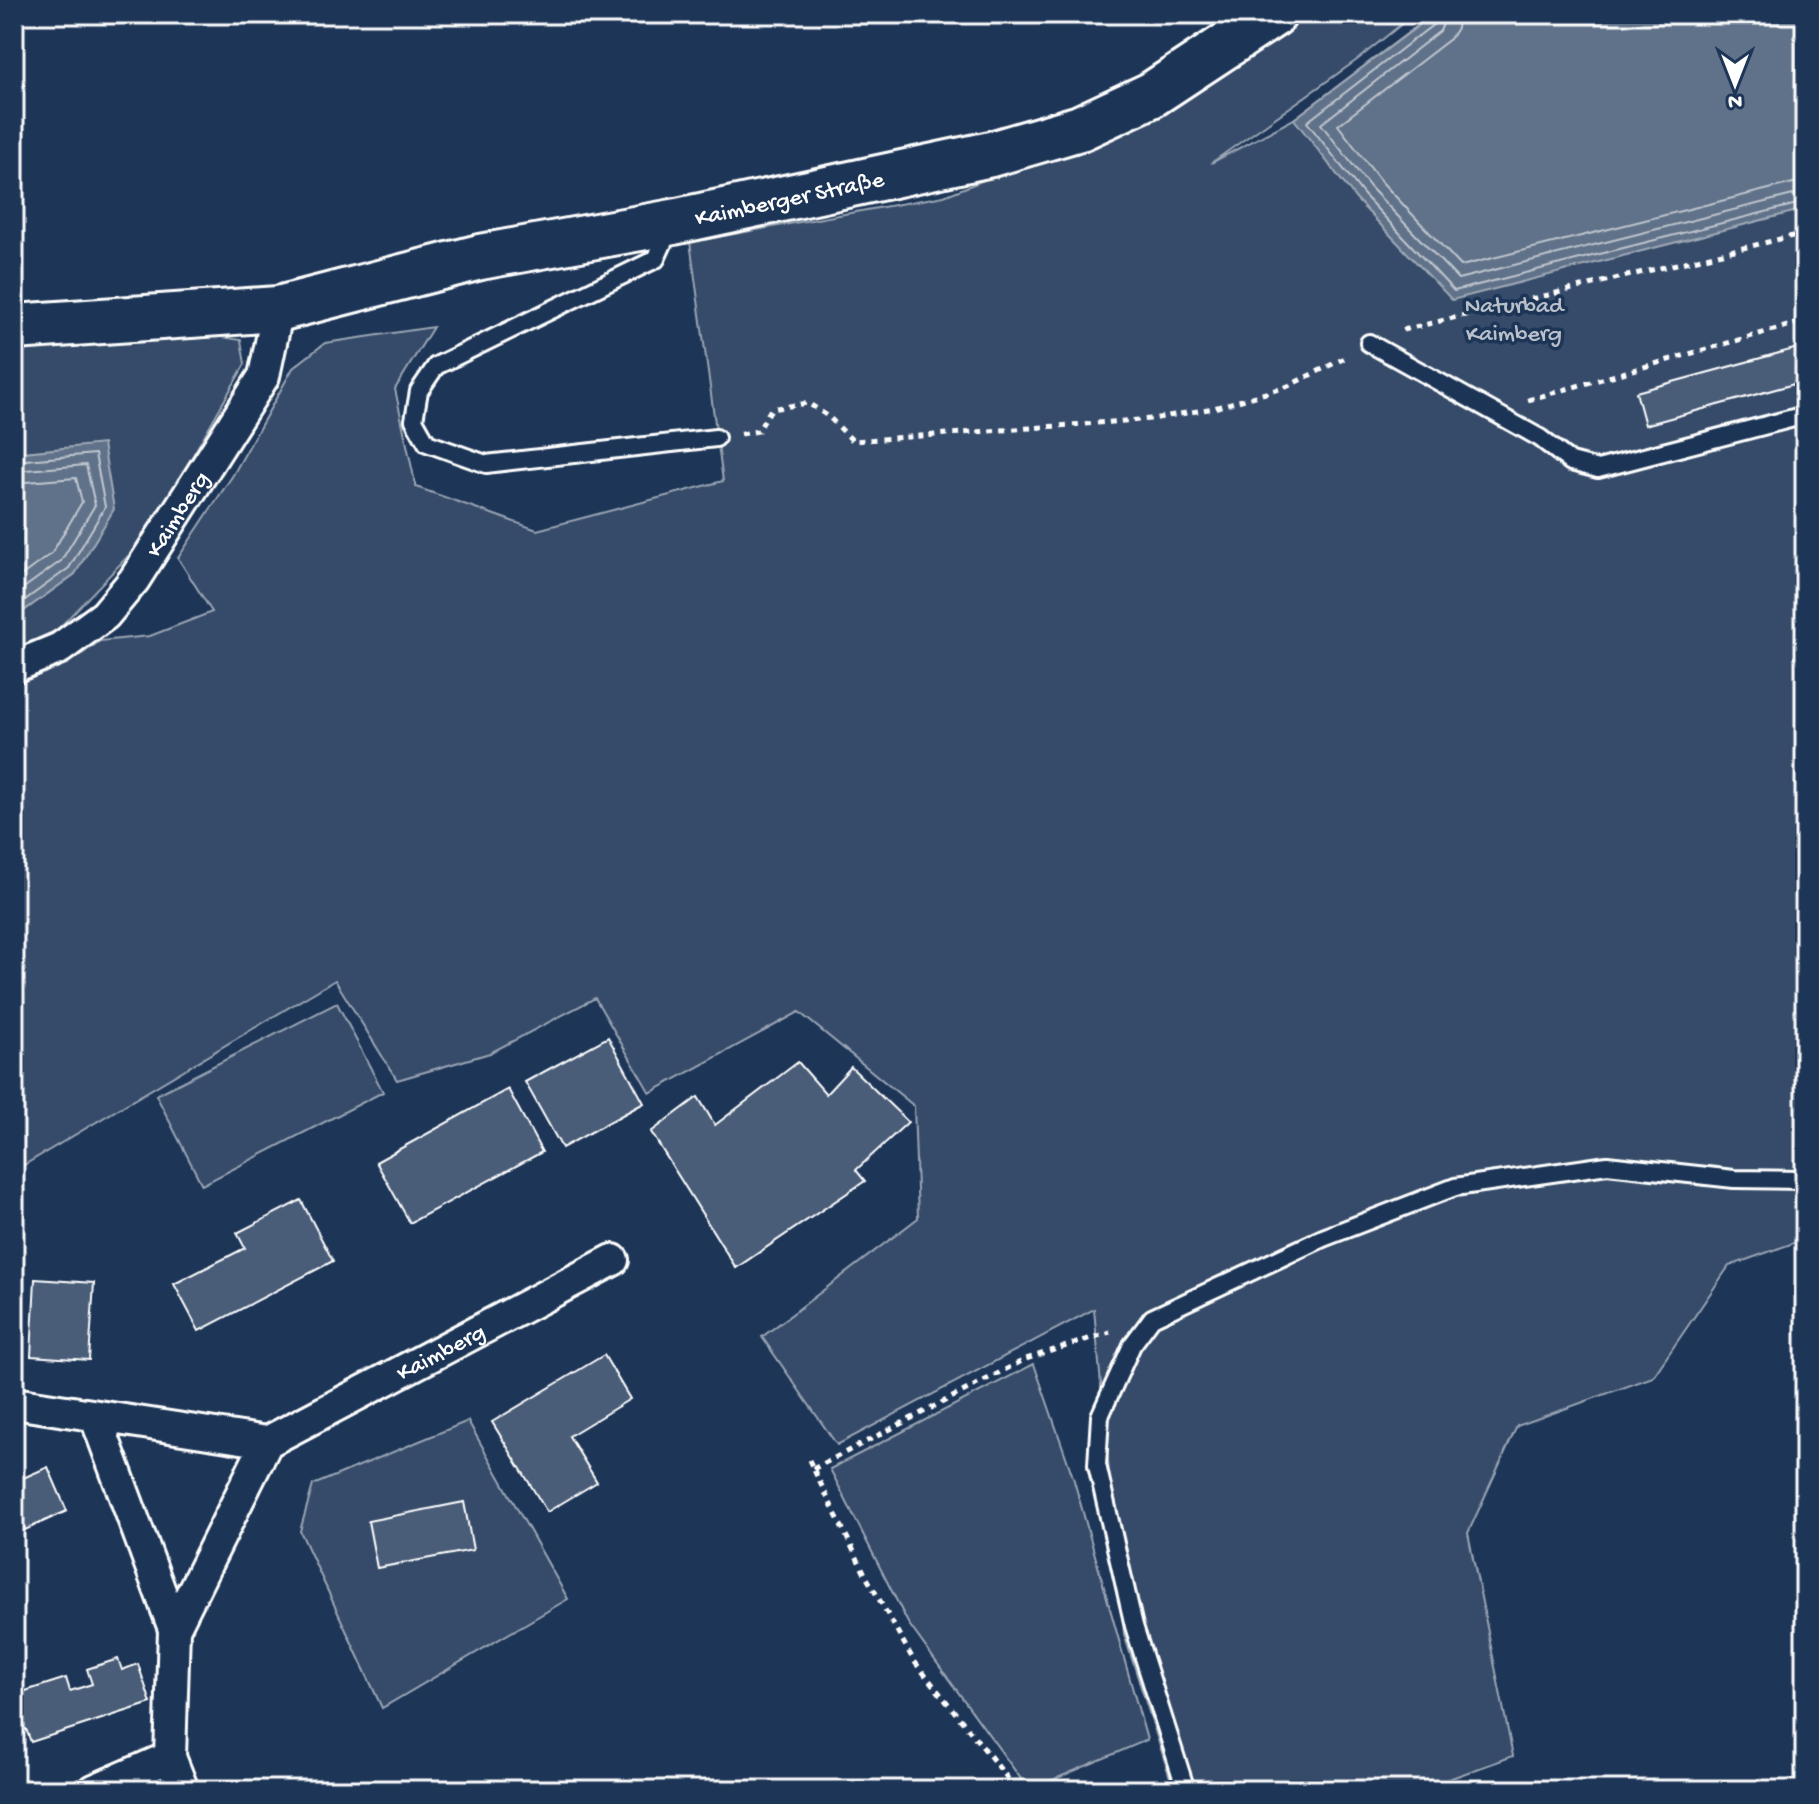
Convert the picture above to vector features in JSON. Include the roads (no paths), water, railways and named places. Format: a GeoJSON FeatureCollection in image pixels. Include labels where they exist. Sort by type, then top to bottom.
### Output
{"type":"FeatureCollection","features":[{"type":"Feature","properties":{"kind":"main road","name":"Kaimberger Straße"},"geometry":{"type":"LineString","coordinates":[[14,327],[278,309],[480,257],[673,222],[915,172],[1080,128],[1151,95],[1274,14]]}},
{"type":"Feature","properties":{"kind":"street","name":"Kaimberg"},"geometry":{"type":"LineString","coordinates":[[14,667],[60,648],[105,615],[134,580],[264,376],[278,309]]}},
{"type":"Feature","properties":{"kind":"street","name":"Kaimberg"},"geometry":{"type":"LineString","coordinates":[[267,1442],[613,1260]]}},
{"type":"Feature","properties":{"kind":"street"},"geometry":{"type":"LineString","coordinates":[[14,1403],[267,1442],[174,1629]]}},
{"type":"Feature","properties":{"kind":"street"},"geometry":{"type":"LineString","coordinates":[[96,1418],[174,1629],[170,1757],[183,1790]]}},
{"type":"Feature","properties":{"kind":"street"},"geometry":{"type":"LineString","coordinates":[[94,1790],[170,1757]]}},
{"type":"Feature","properties":{"kind":"lane"},"geometry":{"type":"LineString","coordinates":[[673,222],[656,259],[436,366],[419,391],[414,420],[427,443],[486,464],[716,438]]}},
{"type":"Feature","properties":{"kind":"lane"},"geometry":{"type":"LineString","coordinates":[[1369,343],[1540,438],[1571,462],[1598,469],[1805,415]]}},
{"type":"Feature","properties":{"kind":"lane"},"geometry":{"type":"LineString","coordinates":[[1186,1790],[1134,1626],[1097,1465],[1100,1416],[1132,1345],[1152,1318],[1323,1238],[1455,1187],[1607,1165],[1734,1179],[1805,1180]]}},
{"type":"Feature","properties":{"kind":"water"},"geometry":{"type":"Polygon","coordinates":[[[1434,14],[1805,14],[1805,209],[1452,300],[1356,199],[1294,119],[1434,14]]]}},
{"type":"Feature","properties":{"kind":"water"},"geometry":{"type":"Polygon","coordinates":[[[103,444],[114,509],[75,574],[14,618],[14,453],[103,444]]]}},
{"type":"Feature","properties":{"kind":"park label","name":"Naturbad Kaimberg"},"geometry":{"type":"Point","coordinates":[1514,318]}}]}
